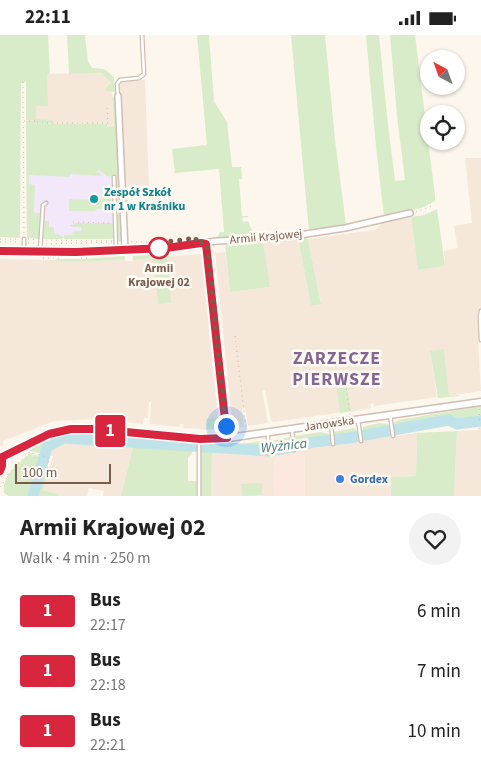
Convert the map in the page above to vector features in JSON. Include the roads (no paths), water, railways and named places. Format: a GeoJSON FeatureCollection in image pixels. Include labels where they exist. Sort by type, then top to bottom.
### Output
{"type":"FeatureCollection","features":[{"type":"Feature","properties":{"kind":"street"},"geometry":{"type":"LineString","coordinates":[[118,96],[125,249]]}},
{"type":"Feature","properties":{"kind":"street","name":"Armii Krajowej"},"geometry":{"type":"LineString","coordinates":[[0,251],[76,252],[166,248],[217,241],[280,238],[344,228],[410,213]]}},
{"type":"Feature","properties":{"kind":"street"},"geometry":{"type":"LineString","coordinates":[[206,244],[227,438]]}},
{"type":"Feature","properties":{"kind":"street","name":"Janowska"},"geometry":{"type":"LineString","coordinates":[[1,457],[49,434],[71,429],[94,429],[199,441],[291,430],[480,402]]}},
{"type":"Feature","properties":{"kind":"street"},"geometry":{"type":"LineString","coordinates":[[0,471],[2,466],[1,457]]}},
{"type":"Feature","properties":{"kind":"lane"},"geometry":{"type":"LineString","coordinates":[[118,96],[120,80],[139,78],[144,75],[142,35]]}},
{"type":"Feature","properties":{"kind":"lane"},"geometry":{"type":"LineString","coordinates":[[114,177],[116,250]]}},
{"type":"Feature","properties":{"kind":"lane"},"geometry":{"type":"LineString","coordinates":[[40,252],[43,205],[46,203]]}},
{"type":"Feature","properties":{"kind":"lane"},"geometry":{"type":"LineString","coordinates":[[24,241],[24,251]]}},
{"type":"Feature","properties":{"kind":"lane"},"geometry":{"type":"LineString","coordinates":[[481,311],[481,340]]}},
{"type":"Feature","properties":{"kind":"lane"},"geometry":{"type":"LineString","coordinates":[[390,415],[393,434]]}},
{"type":"Feature","properties":{"kind":"lane"},"geometry":{"type":"LineString","coordinates":[[358,420],[361,440]]}},
{"type":"Feature","properties":{"kind":"lane"},"geometry":{"type":"LineString","coordinates":[[331,424],[333,441]]}},
{"type":"Feature","properties":{"kind":"lane"},"geometry":{"type":"LineString","coordinates":[[291,430],[294,448]]}},
{"type":"Feature","properties":{"kind":"lane"},"geometry":{"type":"LineString","coordinates":[[268,433],[268,451]]}},
{"type":"Feature","properties":{"kind":"lane"},"geometry":{"type":"LineString","coordinates":[[199,441],[199,496]]}},
{"type":"Feature","properties":{"kind":"waterway","name":"Wyżnica"},"geometry":{"type":"LineString","coordinates":[[33,496],[47,447],[63,438],[271,451],[313,442],[349,438],[449,420],[457,424],[481,421]]}},
{"type":"Feature","properties":{"kind":"place","name":"Zespół Szkół nr 1 w Kraśniku"},"geometry":{"type":"Point","coordinates":[94,199]}},
{"type":"Feature","properties":{"kind":"place","name":"Armii Krajowej 02"},"geometry":{"type":"Point","coordinates":[159,248]}},
{"type":"Feature","properties":{"kind":"place","name":"Gordex"},"geometry":{"type":"Point","coordinates":[340,479]}},
{"type":"Feature","properties":{"kind":"district","name":"ZARZECZE PIERWSZE"},"geometry":{"type":"Point","coordinates":[337,368]}}]}
